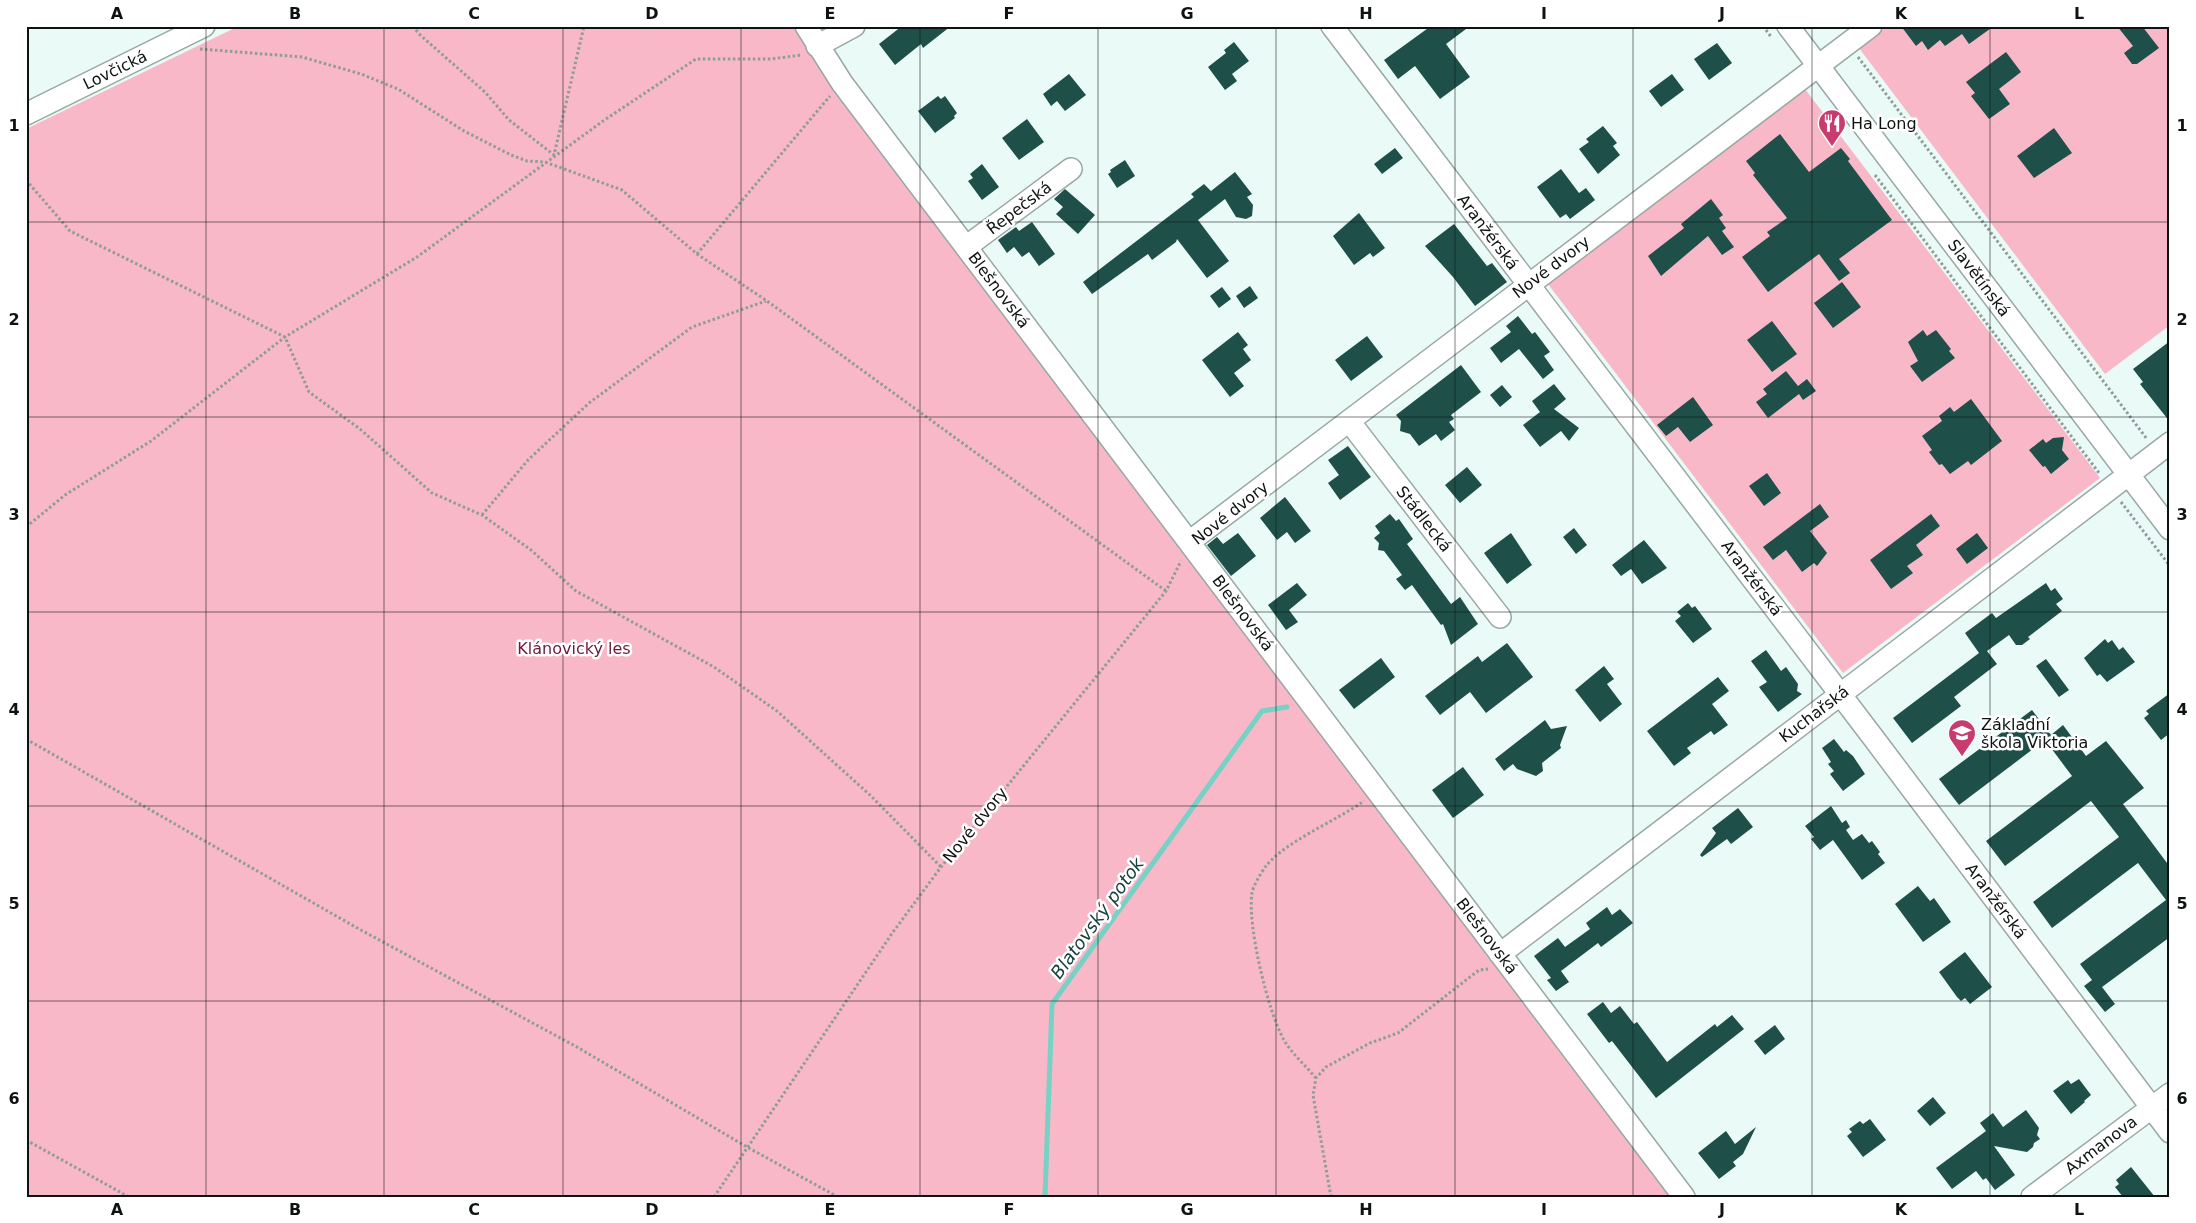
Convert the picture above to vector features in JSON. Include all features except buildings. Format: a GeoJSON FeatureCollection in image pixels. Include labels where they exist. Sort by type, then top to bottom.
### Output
{"type":"FeatureCollection","features":[{"type":"Feature","properties":{"kind":"street","name":"Lovčická"},"geometry":{"type":"LineString","coordinates":[[26,114],[204,26]]}},
{"type":"Feature","properties":{"kind":"street","name":"Blešnovská"},"geometry":{"type":"LineString","coordinates":[[806,26],[817,46],[842,82],[1379,791],[1497,962],[1684,1197]]}},
{"type":"Feature","properties":{"kind":"street"},"geometry":{"type":"LineString","coordinates":[[817,46],[854,26]]}},
{"type":"Feature","properties":{"kind":"street","name":"Aranžérská"},"geometry":{"type":"LineString","coordinates":[[1332,26],[2170,1132]]}},
{"type":"Feature","properties":{"kind":"street","name":"Nové dvory"},"geometry":{"type":"LineString","coordinates":[[1190,542],[1871,26]]}},
{"type":"Feature","properties":{"kind":"street","name":"Slavětínská"},"geometry":{"type":"LineString","coordinates":[[1781,34],[1819,66],[2170,529]]}},
{"type":"Feature","properties":{"kind":"street","name":"Řepečská"},"geometry":{"type":"LineString","coordinates":[[966,247],[1071,168]]}},
{"type":"Feature","properties":{"kind":"street","name":"Stádlecká"},"geometry":{"type":"LineString","coordinates":[[1349,421],[1500,617]]}},
{"type":"Feature","properties":{"kind":"street","name":"Kuchařská"},"geometry":{"type":"LineString","coordinates":[[1497,962],[1840,695],[2164,448]]}},
{"type":"Feature","properties":{"kind":"street","name":"Axmanova"},"geometry":{"type":"LineString","coordinates":[[2032,1197],[2170,1094]]}},
{"type":"Feature","properties":{"kind":"path"},"geometry":{"type":"LineString","coordinates":[[413,26],[485,92],[509,120],[554,156]]}},
{"type":"Feature","properties":{"kind":"path"},"geometry":{"type":"LineString","coordinates":[[554,156],[584,26]]}},
{"type":"Feature","properties":{"kind":"path"},"geometry":{"type":"LineString","coordinates":[[1763,26],[1781,34]]}},
{"type":"Feature","properties":{"kind":"path"},"geometry":{"type":"LineString","coordinates":[[1848,44],[2164,448]]}},
{"type":"Feature","properties":{"kind":"path"},"geometry":{"type":"LineString","coordinates":[[26,527],[65,495],[151,441],[285,336],[417,256],[602,121],[696,58],[771,59],[808,55],[817,46]]}},
{"type":"Feature","properties":{"kind":"path"},"geometry":{"type":"LineString","coordinates":[[192,49],[302,57],[362,74],[398,89],[464,131],[511,155],[527,161],[545,162],[622,190],[697,254],[767,301],[1166,590]]}},
{"type":"Feature","properties":{"kind":"path"},"geometry":{"type":"LineString","coordinates":[[697,254],[842,82]]}},
{"type":"Feature","properties":{"kind":"path"},"geometry":{"type":"LineString","coordinates":[[1874,174],[2170,566]]}},
{"type":"Feature","properties":{"kind":"path"},"geometry":{"type":"LineString","coordinates":[[26,180],[70,231],[285,336],[309,392],[360,429],[432,492],[482,516],[531,550],[576,590],[714,667],[777,711],[870,795],[941,867]]}},
{"type":"Feature","properties":{"kind":"path"},"geometry":{"type":"LineString","coordinates":[[482,516],[528,460],[590,403],[692,327],[767,301]]}},
{"type":"Feature","properties":{"kind":"path","name":"Nové dvory"},"geometry":{"type":"LineString","coordinates":[[714,1197],[893,932],[941,867],[1166,590],[1190,542]]}},
{"type":"Feature","properties":{"kind":"path"},"geometry":{"type":"LineString","coordinates":[[26,739],[359,929],[577,1047],[838,1197]]}},
{"type":"Feature","properties":{"kind":"path"},"geometry":{"type":"LineString","coordinates":[[1316,1078],[1284,1040],[1268,1004],[1252,920],[1252,892],[1266,866],[1290,845],[1344,815],[1379,791]]}},
{"type":"Feature","properties":{"kind":"path"},"geometry":{"type":"LineString","coordinates":[[1331,1197],[1313,1095],[1316,1078],[1326,1068],[1370,1043],[1398,1033],[1479,970],[1497,962]]}},
{"type":"Feature","properties":{"kind":"path"},"geometry":{"type":"LineString","coordinates":[[26,1140],[129,1197]]}},
{"type":"Feature","properties":{"kind":"green space","name":"Klánovický les"},"geometry":{"type":"Polygon","coordinates":[[[239,26],[795,26],[804,42],[1670,1197],[26,1197],[26,129],[239,26]]]}},
{"type":"Feature","properties":{"kind":"green space"},"geometry":{"type":"Polygon","coordinates":[[[1887,26],[2170,26],[2170,325],[2105,374],[1859,48],[1887,26]]]}},
{"type":"Feature","properties":{"kind":"green space"},"geometry":{"type":"Polygon","coordinates":[[[1805,89],[2100,478],[1843,673],[1548,284],[1805,89]]]}},
{"type":"Feature","properties":{"kind":"waterway","name":"Blatovský potok"},"geometry":{"type":"LineString","coordinates":[[1045,1197],[1052,1004],[1262,711],[1287,707]]}},
{"type":"Feature","properties":{"kind":"place","name":"Ha Long"},"geometry":{"type":"Point","coordinates":[1832,147]}},
{"type":"Feature","properties":{"kind":"place","name":"Základní škola Viktoria"},"geometry":{"type":"Point","coordinates":[1962,757]}}]}
